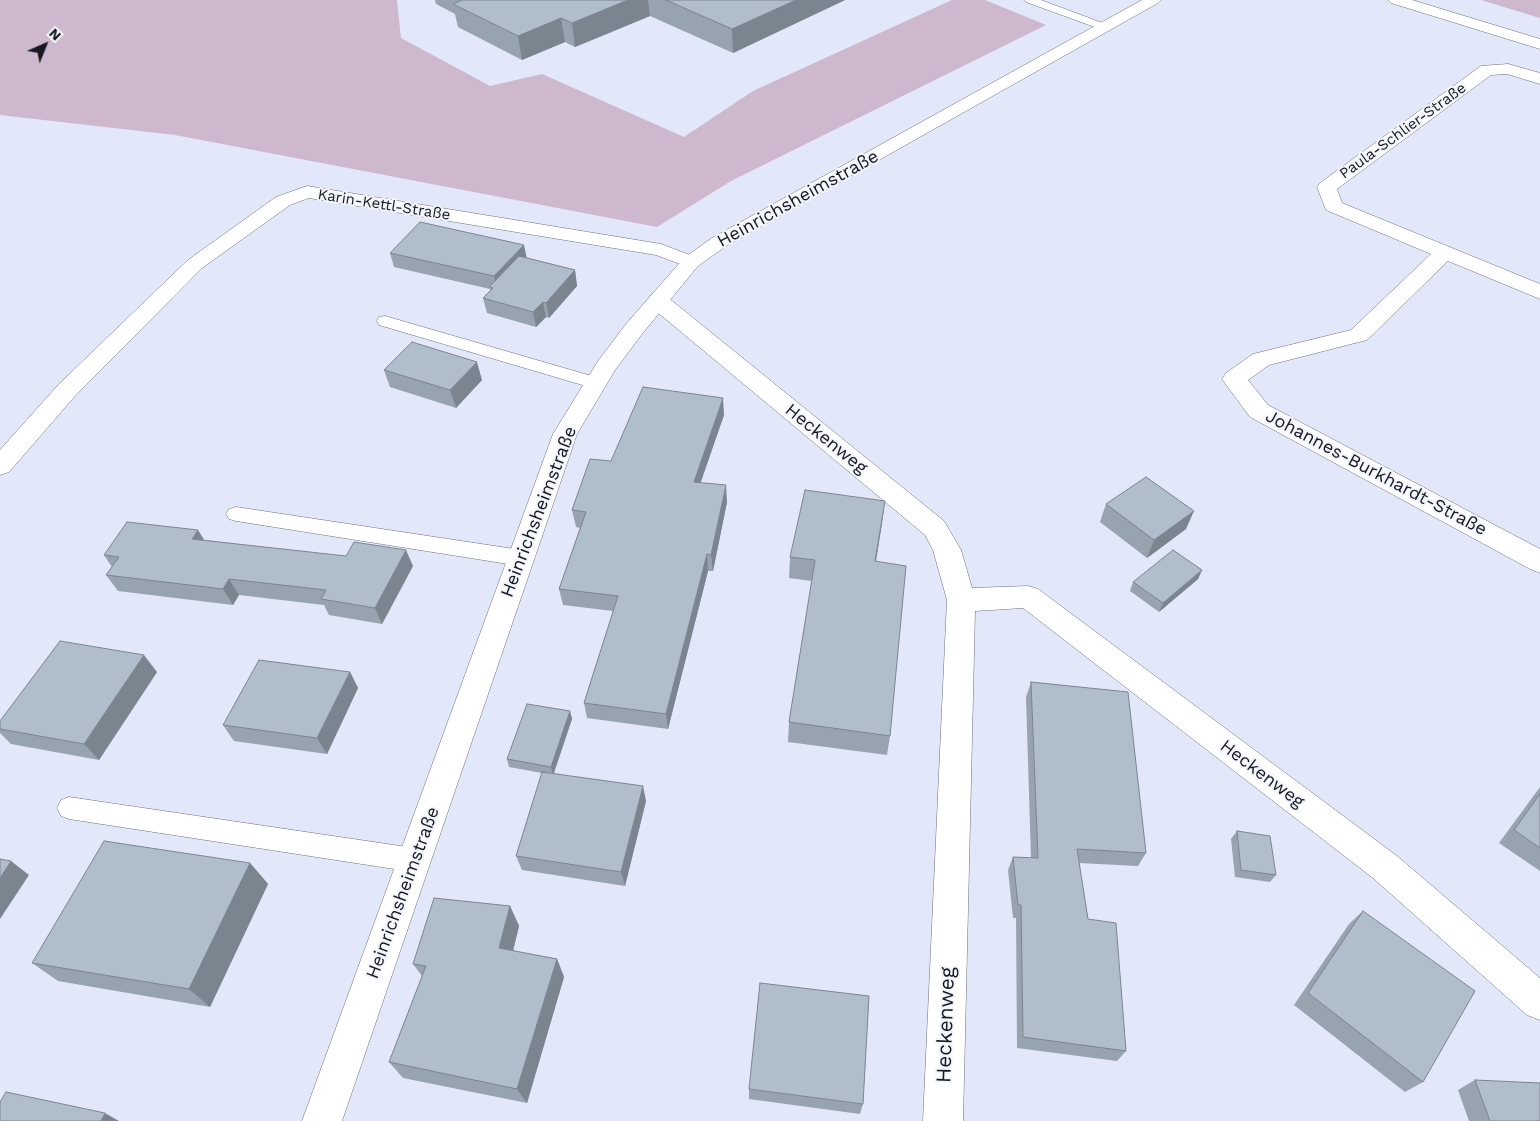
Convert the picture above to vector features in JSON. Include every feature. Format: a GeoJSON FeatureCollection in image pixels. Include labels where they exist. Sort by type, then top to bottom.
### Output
{"type":"FeatureCollection","features":[{"type":"Feature","properties":{"kind":"street","name":"Heinrichsheimstraße"},"geometry":{"type":"LineString","coordinates":[[322,1121],[565,434],[606,366],[692,262],[718,242],[1153,0]]}},
{"type":"Feature","properties":{"kind":"street"},"geometry":{"type":"LineString","coordinates":[[1396,0],[1540,44]]}},
{"type":"Feature","properties":{"kind":"street","name":"Paula-Schlier-Straße"},"geometry":{"type":"LineString","coordinates":[[1540,79],[1508,69],[1487,70],[1327,187],[1333,206],[1540,292]]}},
{"type":"Feature","properties":{"kind":"street","name":"Karin-Kettl-Straße"},"geometry":{"type":"LineString","coordinates":[[0,466],[67,390],[195,264],[283,201],[307,192],[661,250],[692,262]]}},
{"type":"Feature","properties":{"kind":"street","name":"Johannes-Burkhardt-Straße"},"geometry":{"type":"LineString","coordinates":[[1445,253],[1358,336],[1261,359],[1234,379],[1259,411],[1540,562]]}},
{"type":"Feature","properties":{"kind":"street","name":"Heckenweg"},"geometry":{"type":"LineString","coordinates":[[658,301],[935,528],[947,550],[961,600],[943,1121]]}},
{"type":"Feature","properties":{"kind":"street","name":"Heckenweg"},"geometry":{"type":"LineString","coordinates":[[961,600],[1028,597],[1385,867],[1540,1002]]}},
{"type":"Feature","properties":{"kind":"lane"},"geometry":{"type":"LineString","coordinates":[[1030,0],[1104,27]]}},
{"type":"Feature","properties":{"kind":"lane"},"geometry":{"type":"LineString","coordinates":[[385,321],[596,383]]}},
{"type":"Feature","properties":{"kind":"lane"},"geometry":{"type":"LineString","coordinates":[[236,514],[521,558]]}},
{"type":"Feature","properties":{"kind":"lane"},"geometry":{"type":"LineString","coordinates":[[69,808],[414,860]]}},
{"type":"Feature","properties":{"kind":"shaded area"},"geometry":{"type":"Polygon","coordinates":[[[0,0],[397,0],[401,38],[490,86],[542,74],[684,137],[753,91],[952,0],[985,0],[1046,25],[731,181],[657,227],[175,135],[0,115],[0,0]]]}},
{"type":"Feature","properties":{"kind":"shaded area"},"geometry":{"type":"Polygon","coordinates":[[[1481,0],[1540,0],[1540,18],[1481,0]]]}},
{"type":"Feature","properties":{"kind":"building"},"geometry":{"type":"Polygon","coordinates":[[[462,0],[628,0],[572,23],[561,18],[518,36],[453,4],[462,0]]]}},
{"type":"Feature","properties":{"kind":"building"},"geometry":{"type":"Polygon","coordinates":[[[666,0],[796,0],[732,29],[666,0]]]}},
{"type":"Feature","properties":{"kind":"building"},"geometry":{"type":"Polygon","coordinates":[[[420,222],[524,245],[494,276],[390,253],[420,222]]]}},
{"type":"Feature","properties":{"kind":"building"},"geometry":{"type":"Polygon","coordinates":[[[519,256],[575,270],[546,303],[543,302],[533,312],[483,298],[493,288],[489,287],[519,256]]]}},
{"type":"Feature","properties":{"kind":"building"},"geometry":{"type":"Polygon","coordinates":[[[412,342],[477,362],[450,390],[384,370],[412,342]]]}},
{"type":"Feature","properties":{"kind":"building"},"geometry":{"type":"Polygon","coordinates":[[[643,387],[723,398],[694,482],[726,485],[711,555],[707,554],[666,714],[584,703],[618,596],[559,589],[586,512],[572,510],[590,459],[611,461],[643,387]]]}},
{"type":"Feature","properties":{"kind":"building"},"geometry":{"type":"Polygon","coordinates":[[[1146,477],[1194,511],[1154,540],[1106,504],[1146,477]]]}},
{"type":"Feature","properties":{"kind":"building"},"geometry":{"type":"Polygon","coordinates":[[[805,490],[885,501],[875,561],[906,566],[890,736],[789,722],[815,560],[790,557],[805,490]]]}},
{"type":"Feature","properties":{"kind":"building"},"geometry":{"type":"Polygon","coordinates":[[[127,522],[198,530],[192,539],[346,556],[354,542],[406,550],[375,608],[321,599],[326,590],[229,579],[223,589],[106,575],[119,557],[104,555],[127,522]]]}},
{"type":"Feature","properties":{"kind":"building"},"geometry":{"type":"Polygon","coordinates":[[[1173,550],[1202,570],[1163,603],[1133,582],[1173,550]]]}},
{"type":"Feature","properties":{"kind":"building"},"geometry":{"type":"Polygon","coordinates":[[[60,641],[144,655],[84,744],[0,729],[0,721],[60,641]]]}},
{"type":"Feature","properties":{"kind":"building"},"geometry":{"type":"Polygon","coordinates":[[[259,660],[350,672],[317,738],[223,725],[259,660]]]}},
{"type":"Feature","properties":{"kind":"building"},"geometry":{"type":"Polygon","coordinates":[[[1031,682],[1128,692],[1146,853],[1077,849],[1088,919],[1116,923],[1126,1051],[1023,1037],[1021,905],[1018,905],[1013,857],[1038,858],[1031,682]]]}},
{"type":"Feature","properties":{"kind":"building"},"geometry":{"type":"Polygon","coordinates":[[[527,704],[570,711],[551,767],[507,759],[527,704]]]}},
{"type":"Feature","properties":{"kind":"building"},"geometry":{"type":"Polygon","coordinates":[[[542,772],[643,786],[621,872],[516,856],[542,772]]]}},
{"type":"Feature","properties":{"kind":"building"},"geometry":{"type":"Polygon","coordinates":[[[1540,794],[1540,848],[1514,830],[1540,794]]]}},
{"type":"Feature","properties":{"kind":"building"},"geometry":{"type":"Polygon","coordinates":[[[1237,831],[1270,836],[1276,875],[1241,870],[1237,831]]]}},
{"type":"Feature","properties":{"kind":"building"},"geometry":{"type":"Polygon","coordinates":[[[104,841],[250,863],[189,989],[32,963],[104,841]]]}},
{"type":"Feature","properties":{"kind":"building"},"geometry":{"type":"Polygon","coordinates":[[[0,859],[11,861],[0,878],[0,859]]]}},
{"type":"Feature","properties":{"kind":"building"},"geometry":{"type":"Polygon","coordinates":[[[434,898],[510,906],[499,948],[557,959],[517,1089],[389,1062],[426,966],[413,964],[434,898]]]}},
{"type":"Feature","properties":{"kind":"building"},"geometry":{"type":"Polygon","coordinates":[[[1363,911],[1475,991],[1423,1082],[1308,993],[1363,911]]]}},
{"type":"Feature","properties":{"kind":"building"},"geometry":{"type":"Polygon","coordinates":[[[760,983],[869,996],[863,1104],[749,1089],[760,983]]]}},
{"type":"Feature","properties":{"kind":"building"},"geometry":{"type":"Polygon","coordinates":[[[1475,1080],[1540,1083],[1540,1121],[1490,1121],[1475,1080]]]}},
{"type":"Feature","properties":{"kind":"building"},"geometry":{"type":"Polygon","coordinates":[[[6,1092],[105,1113],[101,1121],[0,1121],[0,1102],[6,1092]]]}}]}
